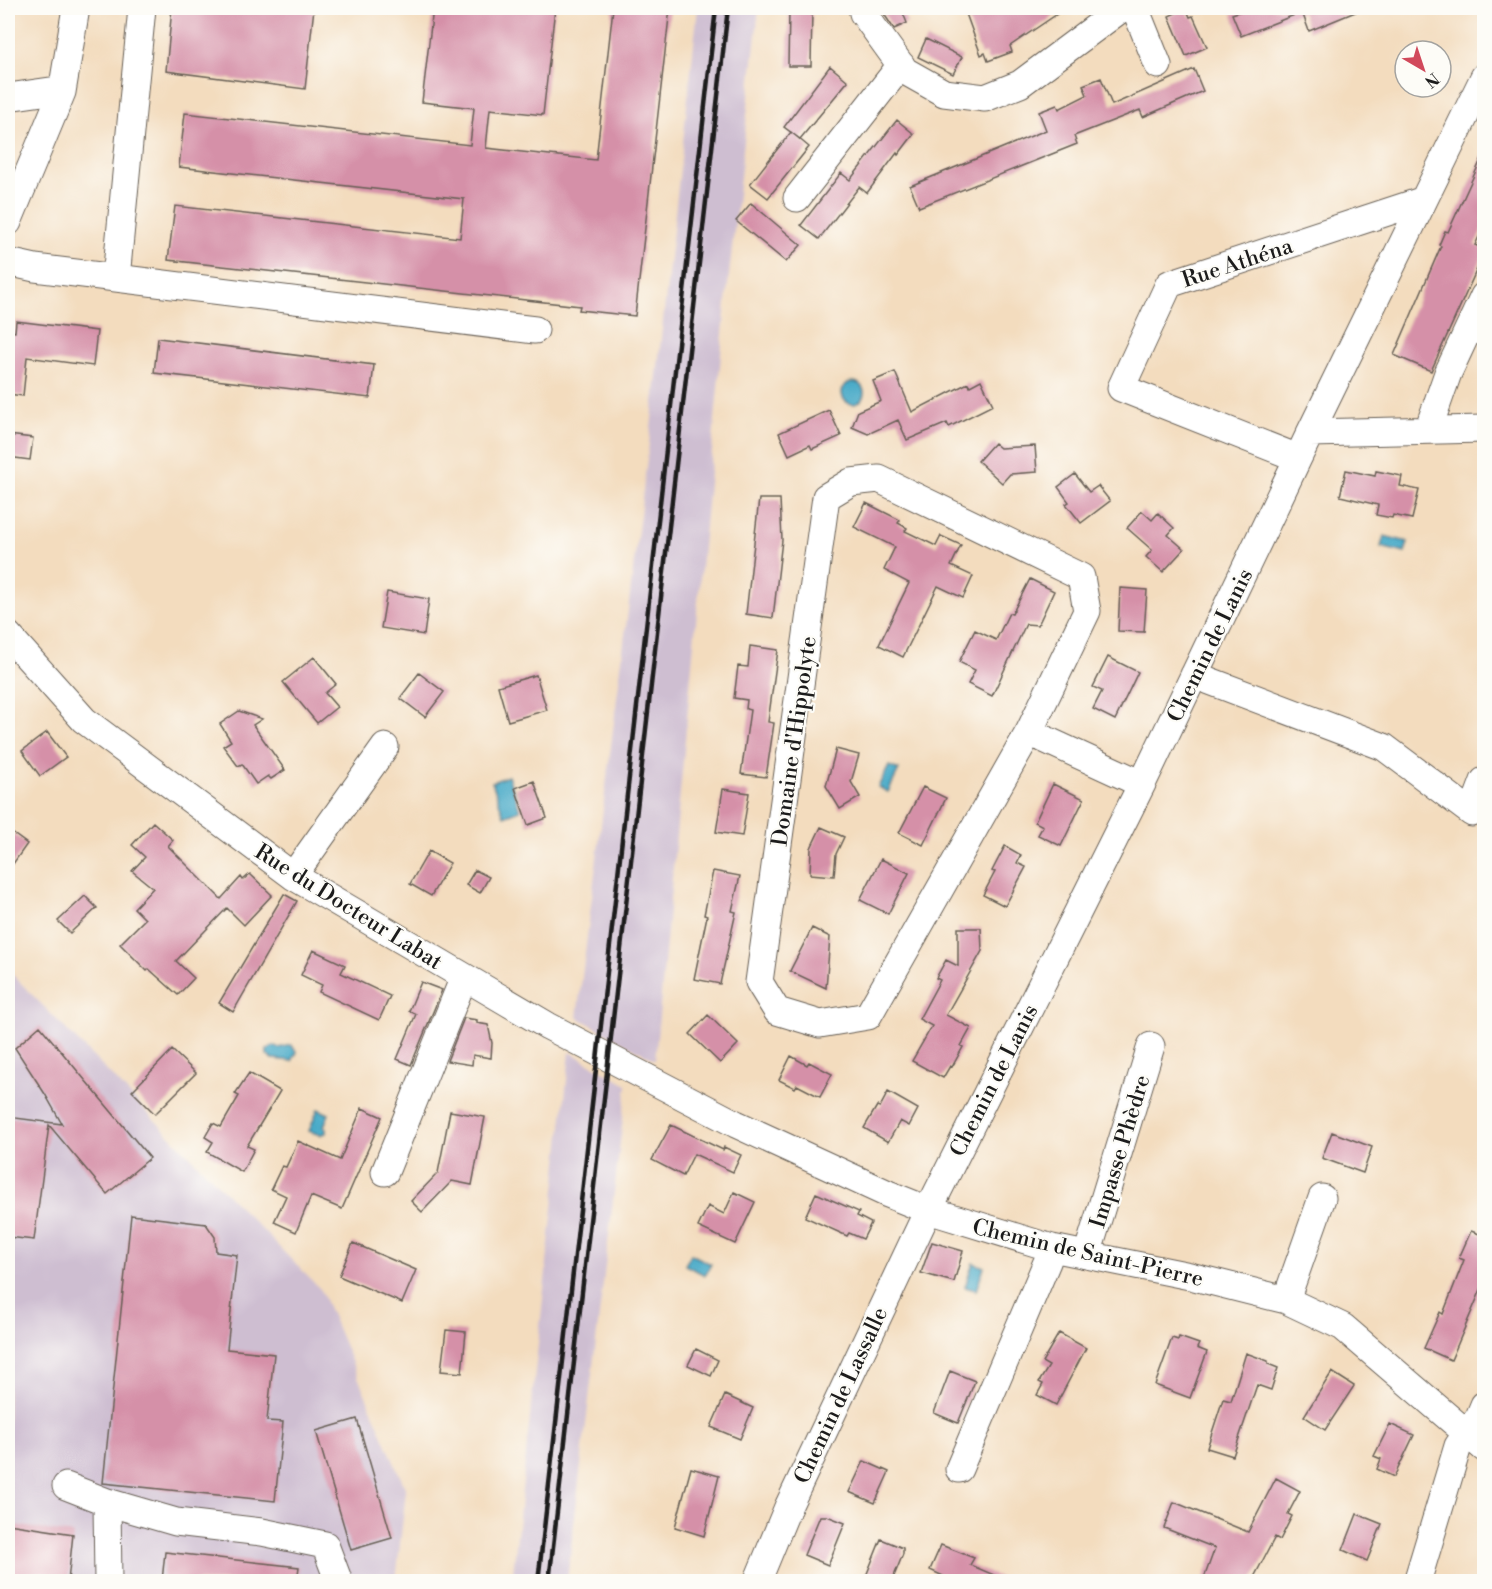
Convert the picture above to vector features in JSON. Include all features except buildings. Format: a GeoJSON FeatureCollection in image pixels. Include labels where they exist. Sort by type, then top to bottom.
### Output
{"type":"FeatureCollection","features":[{"type":"Feature","properties":{"kind":"street"},"geometry":{"type":"LineString","coordinates":[[8,222],[62,92],[76,8]]}},
{"type":"Feature","properties":{"kind":"street"},"geometry":{"type":"LineString","coordinates":[[116,278],[142,8]]}},
{"type":"Feature","properties":{"kind":"street"},"geometry":{"type":"LineString","coordinates":[[862,8],[863,14],[905,71],[944,93],[986,98],[1020,84],[1122,8]]}},
{"type":"Feature","properties":{"kind":"street"},"geometry":{"type":"LineString","coordinates":[[1135,8],[1158,65]]}},
{"type":"Feature","properties":{"kind":"street"},"geometry":{"type":"LineString","coordinates":[[797,198],[900,65]]}},
{"type":"Feature","properties":{"kind":"street","name":"Chemin de Lanis"},"geometry":{"type":"LineString","coordinates":[[928,1210],[1142,784],[1310,433],[1485,76]]}},
{"type":"Feature","properties":{"kind":"street"},"geometry":{"type":"LineString","coordinates":[[8,97],[50,91],[62,92]]}},
{"type":"Feature","properties":{"kind":"street","name":"Rue Athéna"},"geometry":{"type":"LineString","coordinates":[[1298,458],[1121,388],[1169,284],[1424,200]]}},
{"type":"Feature","properties":{"kind":"street"},"geometry":{"type":"LineString","coordinates":[[8,262],[35,268],[535,330]]}},
{"type":"Feature","properties":{"kind":"street"},"geometry":{"type":"LineString","coordinates":[[1428,430],[1448,373],[1485,296]]}},
{"type":"Feature","properties":{"kind":"street"},"geometry":{"type":"LineString","coordinates":[[1310,433],[1485,429]]}},
{"type":"Feature","properties":{"kind":"street","name":"Domaine d'Hippolyte"},"geometry":{"type":"LineString","coordinates":[[879,478],[1081,577],[1087,611],[1029,732],[868,1016],[820,1024],[777,1011],[759,982],[826,497],[851,482],[879,478]]}},
{"type":"Feature","properties":{"kind":"street","name":"Rue du Docteur Labat"},"geometry":{"type":"LineString","coordinates":[[8,635],[84,720],[293,876],[548,1026],[635,1072]]}},
{"type":"Feature","properties":{"kind":"street"},"geometry":{"type":"LineString","coordinates":[[1194,675],[1384,747],[1472,813],[1485,781]]}},
{"type":"Feature","properties":{"kind":"street"},"geometry":{"type":"LineString","coordinates":[[1029,732],[1142,784]]}},
{"type":"Feature","properties":{"kind":"street"},"geometry":{"type":"LineString","coordinates":[[293,876],[385,747]]}},
{"type":"Feature","properties":{"kind":"street"},"geometry":{"type":"LineString","coordinates":[[385,1172],[464,977]]}},
{"type":"Feature","properties":{"kind":"street","name":"Impasse Phèdre"},"geometry":{"type":"LineString","coordinates":[[1087,1255],[1151,1046]]}},
{"type":"Feature","properties":{"kind":"street","name":"Chemin de Saint-Pierre"},"geometry":{"type":"LineString","coordinates":[[635,1072],[736,1124],[928,1210],[1052,1248],[1190,1276],[1286,1300],[1343,1327],[1476,1441]]}},
{"type":"Feature","properties":{"kind":"street"},"geometry":{"type":"LineString","coordinates":[[1286,1300],[1322,1198]]}},
{"type":"Feature","properties":{"kind":"street","name":"Chemin de Lassalle"},"geometry":{"type":"LineString","coordinates":[[757,1581],[821,1435],[928,1210]]}},
{"type":"Feature","properties":{"kind":"street"},"geometry":{"type":"LineString","coordinates":[[959,1469],[1052,1248]]}},
{"type":"Feature","properties":{"kind":"street"},"geometry":{"type":"LineString","coordinates":[[1416,1581],[1458,1446],[1476,1441],[1485,1405]]}},
{"type":"Feature","properties":{"kind":"street"},"geometry":{"type":"LineString","coordinates":[[66,1486],[106,1502],[176,1522],[262,1532],[325,1545],[339,1581]]}},
{"type":"Feature","properties":{"kind":"street"},"geometry":{"type":"LineString","coordinates":[[106,1502],[108,1581]]}},
{"type":"Feature","properties":{"kind":"shaded area"},"geometry":{"type":"Polygon","coordinates":[[[698,8],[759,8],[726,302],[655,1060],[577,1017],[652,419],[698,8]]]}},
{"type":"Feature","properties":{"kind":"shaded area"},"geometry":{"type":"Polygon","coordinates":[[[8,970],[321,1290],[406,1490],[396,1581],[8,1581],[8,970]]]}},
{"type":"Feature","properties":{"kind":"shaded area"},"geometry":{"type":"Polygon","coordinates":[[[570,1052],[627,1085],[567,1581],[512,1582],[570,1052]]]}},
{"type":"Feature","properties":{"kind":"water"},"geometry":{"type":"Polygon","coordinates":[[[853,382],[861,385],[864,393],[861,401],[853,404],[845,401],[842,393],[845,385],[853,382]]]}},
{"type":"Feature","properties":{"kind":"water"},"geometry":{"type":"Polygon","coordinates":[[[1384,536],[1408,542],[1405,553],[1381,547],[1384,536]]]}},
{"type":"Feature","properties":{"kind":"water"},"geometry":{"type":"Polygon","coordinates":[[[889,766],[899,770],[888,792],[878,787],[889,766]]]}},
{"type":"Feature","properties":{"kind":"water"},"geometry":{"type":"Polygon","coordinates":[[[508,776],[520,810],[504,816],[492,782],[508,776]]]}},
{"type":"Feature","properties":{"kind":"water"},"geometry":{"type":"Polygon","coordinates":[[[291,1045],[297,1052],[292,1061],[273,1059],[267,1055],[267,1050],[273,1046],[279,1048],[291,1045]]]}},
{"type":"Feature","properties":{"kind":"water"},"geometry":{"type":"Polygon","coordinates":[[[318,1109],[329,1114],[324,1126],[326,1133],[320,1135],[309,1131],[318,1109]]]}},
{"type":"Feature","properties":{"kind":"water"},"geometry":{"type":"Polygon","coordinates":[[[691,1254],[711,1264],[705,1275],[685,1265],[691,1254]]]}},
{"type":"Feature","properties":{"kind":"water"},"geometry":{"type":"Polygon","coordinates":[[[973,1263],[984,1267],[976,1290],[965,1287],[973,1263]]]}},
{"type":"Feature","properties":{"kind":"railway"},"geometry":{"type":"LineString","coordinates":[[538,1582],[716,8]]}},
{"type":"Feature","properties":{"kind":"railway"},"geometry":{"type":"LineString","coordinates":[[549,1582],[728,8]]}}]}
